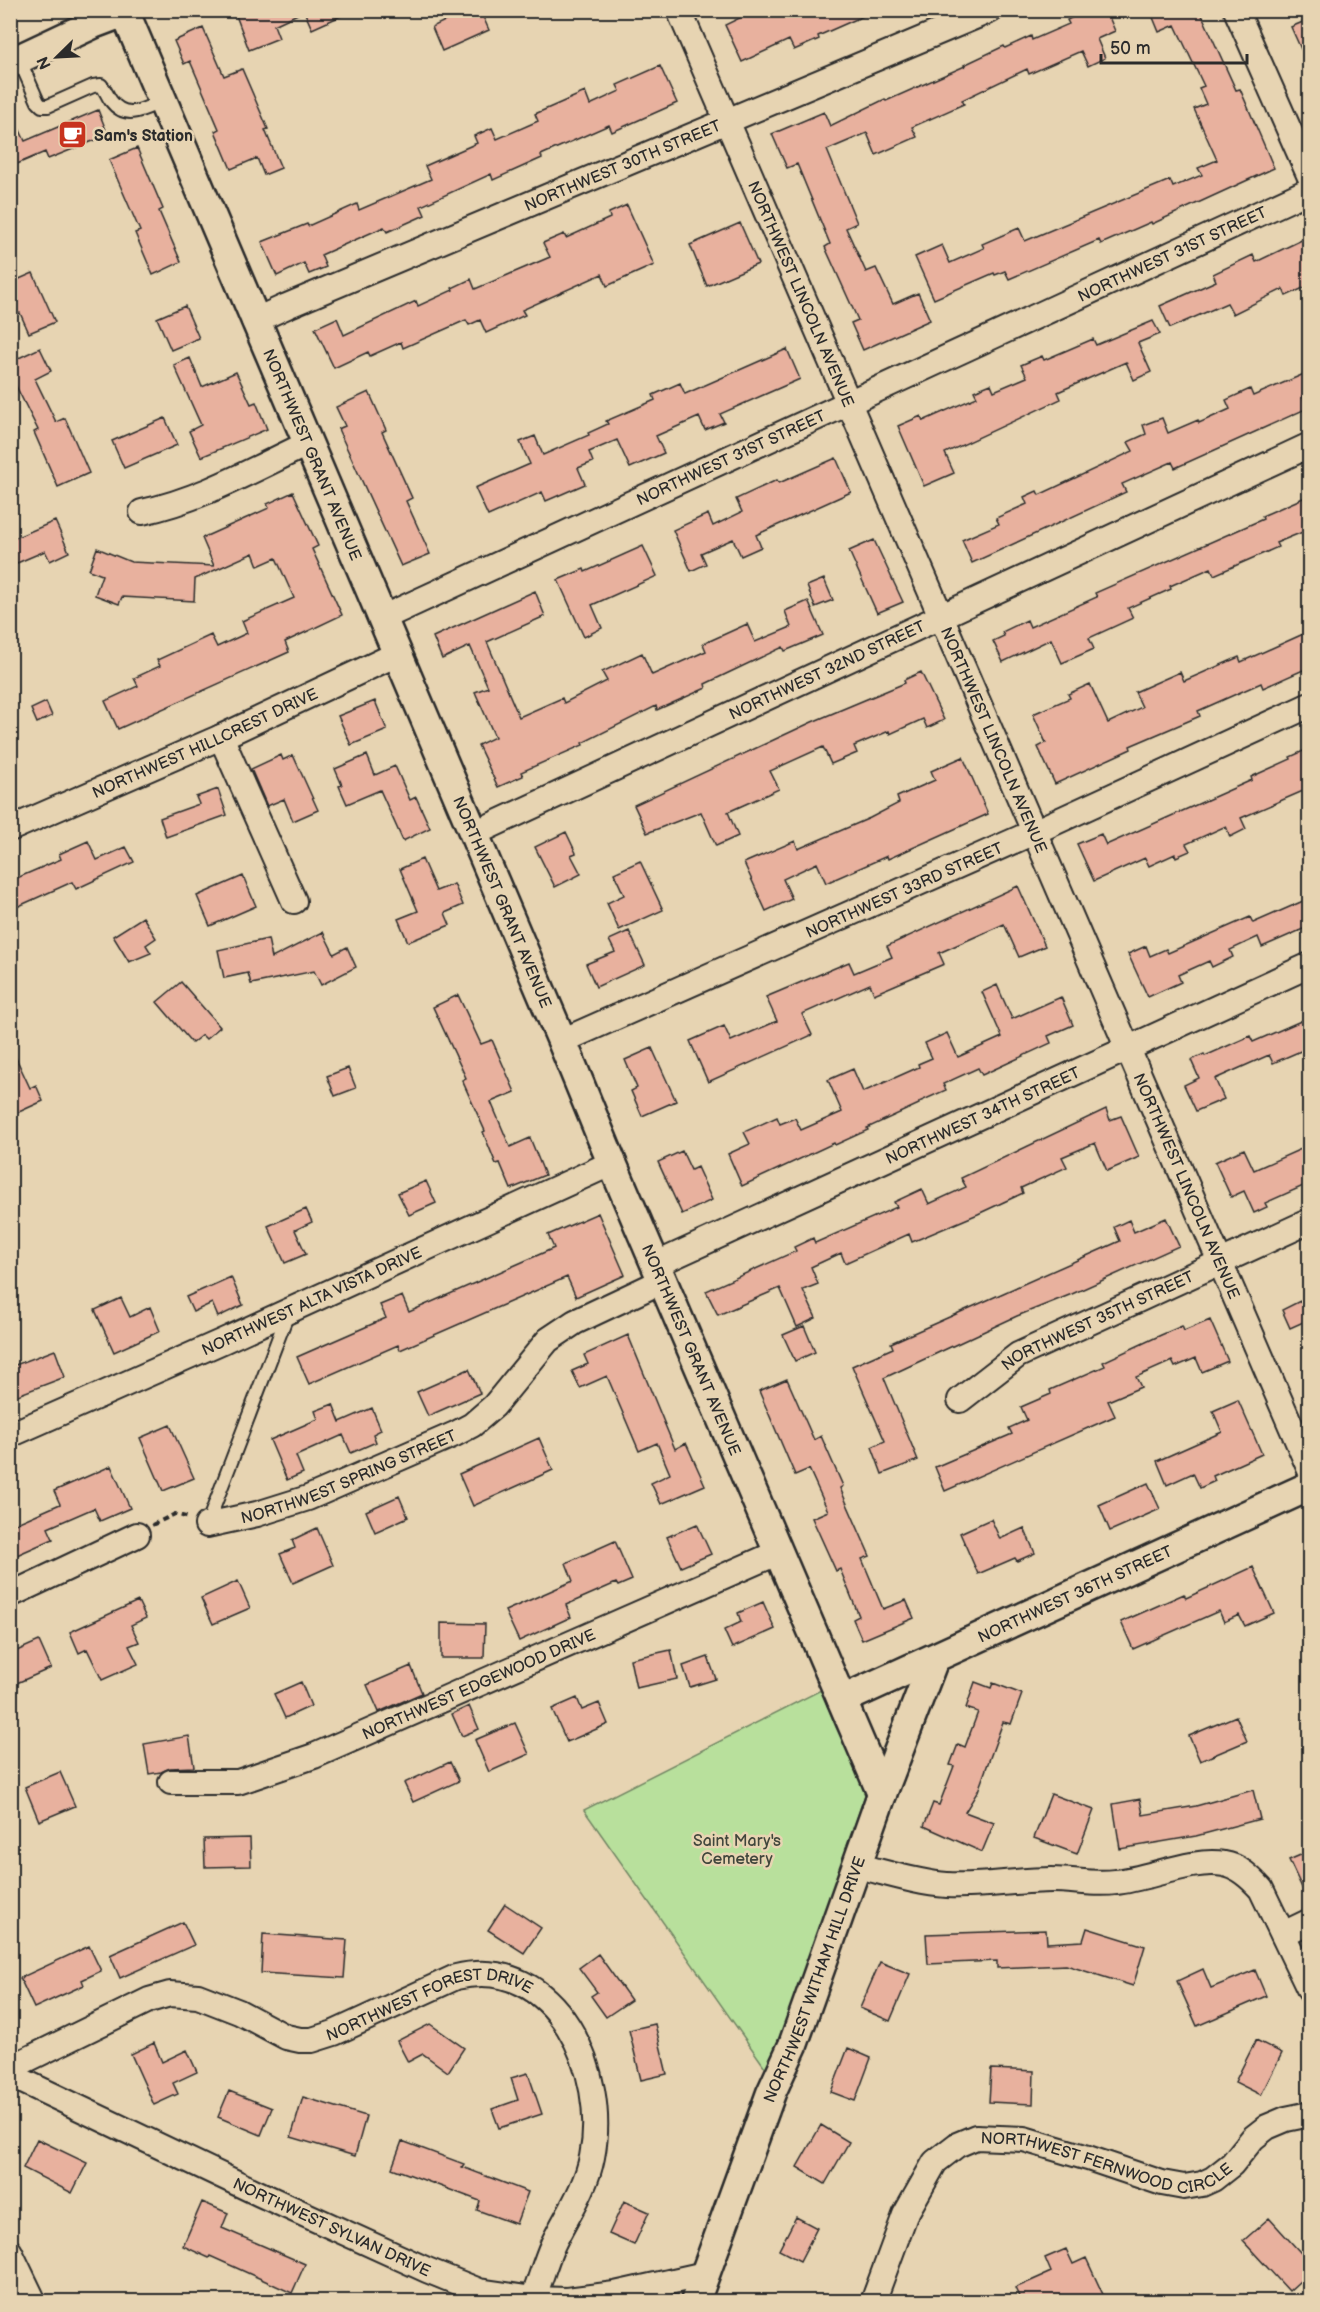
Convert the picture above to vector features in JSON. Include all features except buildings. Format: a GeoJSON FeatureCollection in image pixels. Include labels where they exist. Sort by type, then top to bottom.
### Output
{"type":"FeatureCollection","features":[{"type":"Feature","properties":{"kind":"street","name":"NORTHWEST LINCOLN AVENUE"},"geometry":{"type":"LineString","coordinates":[[680,10],[1310,1470]]}},
{"type":"Feature","properties":{"kind":"street","name":"NORTHWEST 30TH STREET"},"geometry":{"type":"LineString","coordinates":[[254,321],[991,10]]}},
{"type":"Feature","properties":{"kind":"street"},"geometry":{"type":"LineString","coordinates":[[1236,10],[1310,177]]}},
{"type":"Feature","properties":{"kind":"street"},"geometry":{"type":"LineString","coordinates":[[15,61],[126,11]]}},
{"type":"Feature","properties":{"kind":"street","name":"NORTHWEST GRANT AVENUE"},"geometry":{"type":"LineString","coordinates":[[126,11],[254,321],[882,1794]]}},
{"type":"Feature","properties":{"kind":"street","name":"NORTHWEST 31ST STREET"},"geometry":{"type":"LineString","coordinates":[[382,618],[1310,190]]}},
{"type":"Feature","properties":{"kind":"street"},"geometry":{"type":"LineString","coordinates":[[142,512],[164,508],[307,444]]}},
{"type":"Feature","properties":{"kind":"street","name":"NORTHWEST 32ND STREET"},"geometry":{"type":"LineString","coordinates":[[473,834],[1310,445]]}},
{"type":"Feature","properties":{"kind":"street","name":"NORTHWEST HILLCREST DRIVE"},"geometry":{"type":"LineString","coordinates":[[10,829],[221,737],[397,654]]}},
{"type":"Feature","properties":{"kind":"street","name":"NORTHWEST 33RD STREET"},"geometry":{"type":"LineString","coordinates":[[562,1041],[1034,832],[1310,705]]}},
{"type":"Feature","properties":{"kind":"street"},"geometry":{"type":"LineString","coordinates":[[221,737],[294,901]]}},
{"type":"Feature","properties":{"kind":"street","name":"NORTHWEST 34TH STREET"},"geometry":{"type":"LineString","coordinates":[[660,1272],[1127,1049],[1310,965]]}},
{"type":"Feature","properties":{"kind":"street","name":"NORTHWEST ALTA VISTA DRIVE"},"geometry":{"type":"LineString","coordinates":[[10,1435],[289,1311],[612,1163]]}},
{"type":"Feature","properties":{"kind":"street","name":"NORTHWEST 35TH STREET"},"geometry":{"type":"LineString","coordinates":[[960,1400],[1018,1355],[1310,1221]]}},
{"type":"Feature","properties":{"kind":"street","name":"NORTHWEST SPRING STREET"},"geometry":{"type":"LineString","coordinates":[[207,1525],[257,1514],[308,1498],[472,1425],[494,1406],[548,1340],[660,1272]]}},
{"type":"Feature","properties":{"kind":"street","name":"NORTHWEST 36TH STREET"},"geometry":{"type":"LineString","coordinates":[[842,1700],[1310,1486]]}},
{"type":"Feature","properties":{"kind":"street"},"geometry":{"type":"LineString","coordinates":[[10,1595],[137,1535]]}},
{"type":"Feature","properties":{"kind":"street","name":"NORTHWEST EDGEWOOD DRIVE"},"geometry":{"type":"LineString","coordinates":[[171,1782],[238,1782],[314,1756],[779,1552]]}},
{"type":"Feature","properties":{"kind":"street","name":"NORTHWEST WITHAM HILL DRIVE"},"geometry":{"type":"LineString","coordinates":[[695,2301],[767,2104],[793,2045],[882,1794],[934,1659]]}},
{"type":"Feature","properties":{"kind":"street"},"geometry":{"type":"LineString","coordinates":[[858,1866],[934,1883],[965,1886],[1055,1880],[1088,1883],[1116,1882],[1206,1863],[1236,1867],[1261,1889],[1310,1991]]}},
{"type":"Feature","properties":{"kind":"street"},"geometry":{"type":"LineString","coordinates":[[1282,1934],[1310,1921]]}},
{"type":"Feature","properties":{"kind":"street","name":"NORTHWEST FOREST DRIVE"},"geometry":{"type":"LineString","coordinates":[[10,2068],[149,2000],[170,1994],[198,1996],[239,2012],[286,2037],[300,2040],[334,2033],[456,1977],[486,1973],[513,1979],[542,1996],[571,2031],[585,2060],[592,2086],[595,2111],[595,2135],[587,2177],[553,2245],[533,2299]]}},
{"type":"Feature","properties":{"kind":"street","name":"NORTHWEST SYLVAN DRIVE"},"geometry":{"type":"LineString","coordinates":[[10,2075],[427,2270],[479,2290],[533,2299],[567,2300],[615,2294],[705,2274]]}},
{"type":"Feature","properties":{"kind":"street","name":"NORTHWEST FERNWOOD CIRCLE"},"geometry":{"type":"LineString","coordinates":[[873,2301],[905,2215],[920,2186],[935,2162],[957,2145],[976,2137],[1024,2139],[1162,2183],[1184,2187],[1213,2180],[1232,2164],[1253,2138],[1267,2127],[1286,2119],[1310,2114]]}},
{"type":"Feature","properties":{"kind":"street"},"geometry":{"type":"LineString","coordinates":[[10,2252],[34,2301]]}},
{"type":"Feature","properties":{"kind":"lane"},"geometry":{"type":"LineString","coordinates":[[15,61],[42,106],[48,106],[93,86],[101,85],[110,101],[128,113],[134,113],[162,101]]}},
{"type":"Feature","properties":{"kind":"lane","name":"NORTHWEST SPRING STREET"},"geometry":{"type":"LineString","coordinates":[[207,1525],[289,1311]]}},
{"type":"Feature","properties":{"kind":"path"},"geometry":{"type":"LineString","coordinates":[[137,1535],[159,1520],[175,1514],[207,1525]]}},
{"type":"Feature","properties":{"kind":"green space","name":"Saint Mary's Cemetery"},"geometry":{"type":"Polygon","coordinates":[[[821,1690],[836,1727],[867,1789],[769,2073],[584,1810],[821,1690]]]}},
{"type":"Feature","properties":{"kind":"place","name":"Sam's Station"},"geometry":{"type":"Point","coordinates":[73,135]}}]}
